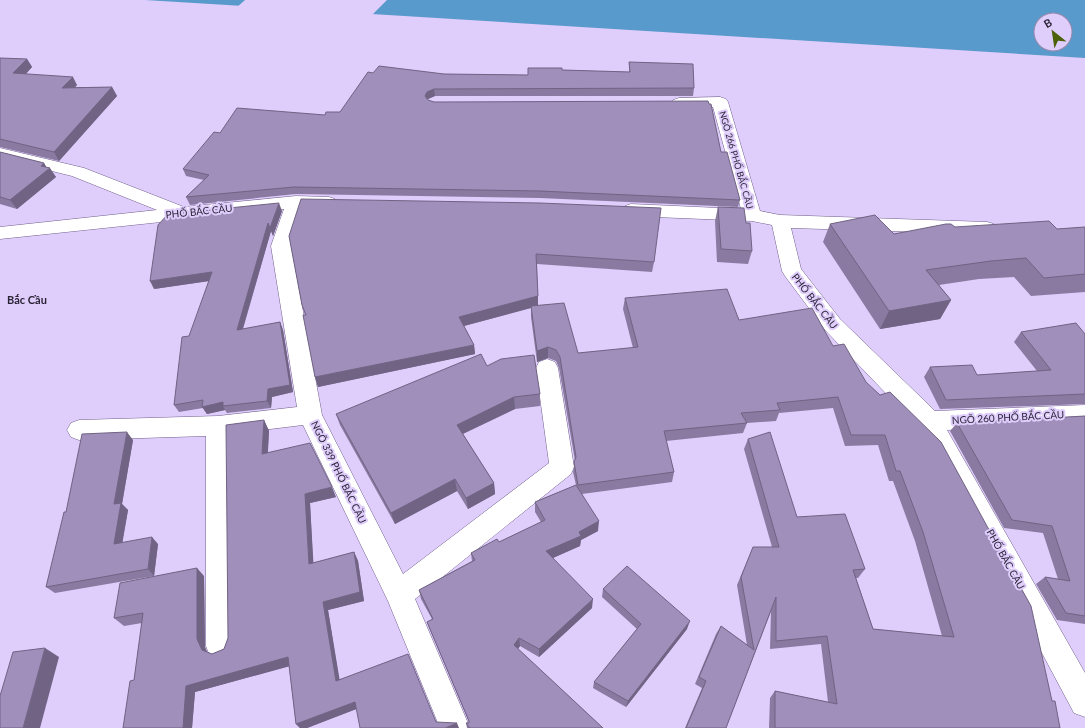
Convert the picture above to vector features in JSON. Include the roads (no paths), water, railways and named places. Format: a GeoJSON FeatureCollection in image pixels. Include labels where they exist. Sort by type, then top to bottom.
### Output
{"type":"FeatureCollection","features":[{"type":"Feature","properties":{"kind":"street","name":"NGÕ 266 PHỐ BẮC CẦU"},"geometry":{"type":"LineString","coordinates":[[664,102],[720,102],[752,215]]}},
{"type":"Feature","properties":{"kind":"street"},"geometry":{"type":"LineString","coordinates":[[0,153],[78,172],[180,212]]}},
{"type":"Feature","properties":{"kind":"street","name":"PHỐ BẮC CẦU"},"geometry":{"type":"LineString","coordinates":[[0,233],[180,212],[296,202],[351,203]]}},
{"type":"Feature","properties":{"kind":"street","name":"NGÕ 339 PHỐ BẮC CẦU"},"geometry":{"type":"LineString","coordinates":[[296,202],[281,246],[310,415],[399,594],[455,728]]}},
{"type":"Feature","properties":{"kind":"street"},"geometry":{"type":"LineString","coordinates":[[610,209],[752,215],[780,221],[1007,229]]}},
{"type":"Feature","properties":{"kind":"street","name":"PHỐ BẮC CẦU"},"geometry":{"type":"LineString","coordinates":[[780,221],[792,271],[833,325],[909,402],[930,421],[1085,702]]}},
{"type":"Feature","properties":{"kind":"street"},"geometry":{"type":"LineString","coordinates":[[399,594],[562,467],[547,368]]}},
{"type":"Feature","properties":{"kind":"street","name":"NGÕ 260 PHỐ BẮC CẦU"},"geometry":{"type":"LineString","coordinates":[[930,421],[1085,414]]}},
{"type":"Feature","properties":{"kind":"street"},"geometry":{"type":"LineString","coordinates":[[79,430],[218,426],[310,415]]}},
{"type":"Feature","properties":{"kind":"street"},"geometry":{"type":"LineString","coordinates":[[218,426],[220,646]]}},
{"type":"Feature","properties":{"kind":"water"},"geometry":{"type":"Polygon","coordinates":[[[145,0],[1085,0],[1085,58],[145,0]]]}},
{"type":"Feature","properties":{"kind":"district","name":"Bắc Cầu"},"geometry":{"type":"Point","coordinates":[27,300]}}]}
